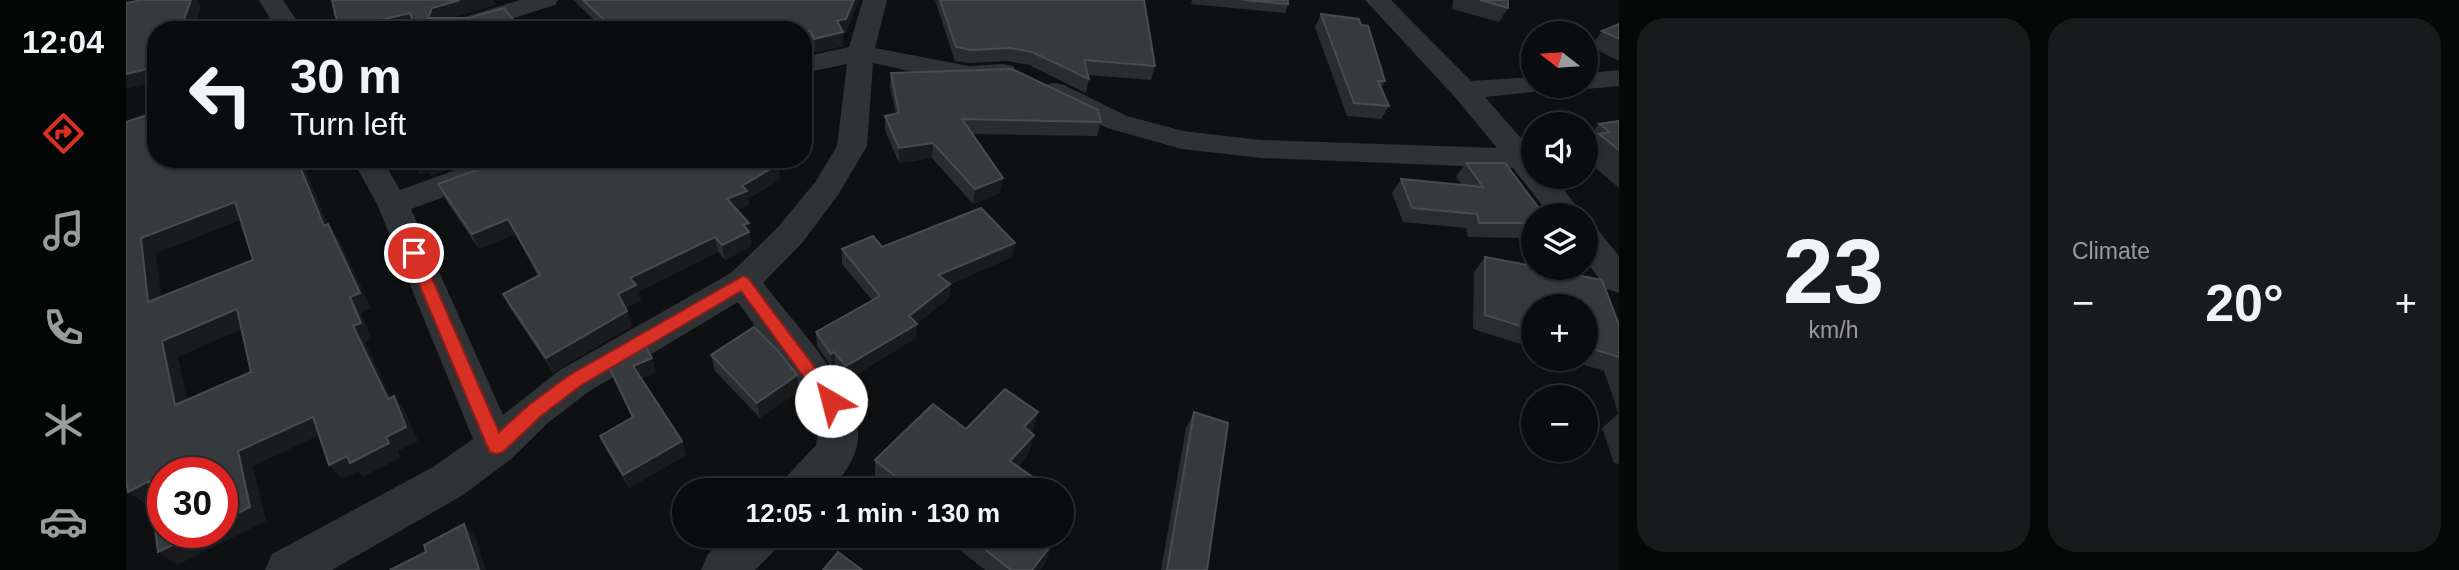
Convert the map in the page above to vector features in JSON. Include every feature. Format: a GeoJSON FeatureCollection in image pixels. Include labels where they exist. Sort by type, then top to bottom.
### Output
{"type":"FeatureCollection","features":[{"type":"Feature","properties":{"kind":"street"},"geometry":{"type":"LineString","coordinates":[[477,21],[546,0]]}},
{"type":"Feature","properties":{"kind":"street"},"geometry":{"type":"LineString","coordinates":[[288,570],[448,481],[496,446],[535,410],[574,381],[743,282],[805,216],[827,188],[852,146],[861,53],[875,0]]}},
{"type":"Feature","properties":{"kind":"street"},"geometry":{"type":"LineString","coordinates":[[1377,0],[1464,90],[1521,157]]}},
{"type":"Feature","properties":{"kind":"street"},"geometry":{"type":"LineString","coordinates":[[274,1],[285,21]]}},
{"type":"Feature","properties":{"kind":"street"},"geometry":{"type":"LineString","coordinates":[[812,63],[861,53],[969,74],[1019,74],[1117,122],[1182,139],[1261,149],[1521,168]]}},
{"type":"Feature","properties":{"kind":"street"},"geometry":{"type":"LineString","coordinates":[[1598,80],[1619,78]]}},
{"type":"Feature","properties":{"kind":"street"},"geometry":{"type":"LineString","coordinates":[[1464,90],[1521,86]]}},
{"type":"Feature","properties":{"kind":"street"},"geometry":{"type":"LineString","coordinates":[[373,168],[393,204],[496,446]]}},
{"type":"Feature","properties":{"kind":"street"},"geometry":{"type":"LineString","coordinates":[[393,204],[492,168]]}},
{"type":"Feature","properties":{"kind":"street"},"geometry":{"type":"LineString","coordinates":[[1547,189],[1558,203]]}},
{"type":"Feature","properties":{"kind":"street"},"geometry":{"type":"LineString","coordinates":[[1598,254],[1619,281]]}},
{"type":"Feature","properties":{"kind":"street"},"geometry":{"type":"LineString","coordinates":[[743,282],[831,401],[838,418],[840,438],[833,459],[814,478]]}},
{"type":"Feature","properties":{"kind":"street"},"geometry":{"type":"LineString","coordinates":[[724,570],[746,548]]}},
{"type":"Feature","properties":{"kind":"building"},"geometry":{"type":"Polygon","coordinates":[[[142,0],[191,0],[183,21],[147,21],[147,69],[126,74],[126,3],[142,0]]]}},
{"type":"Feature","properties":{"kind":"building"},"geometry":{"type":"Polygon","coordinates":[[[332,0],[460,0],[432,8],[428,18],[469,18],[504,8],[514,21],[413,21],[410,13],[377,21],[337,21],[332,0]]]}},
{"type":"Feature","properties":{"kind":"building"},"geometry":{"type":"Polygon","coordinates":[[[583,0],[854,0],[846,19],[837,21],[843,32],[814,39],[812,21],[605,21],[583,0]]]}},
{"type":"Feature","properties":{"kind":"building"},"geometry":{"type":"Polygon","coordinates":[[[940,0],[1144,0],[1155,66],[1084,60],[1089,79],[1032,52],[1010,48],[971,50],[956,47],[940,0]]]}},
{"type":"Feature","properties":{"kind":"building"},"geometry":{"type":"Polygon","coordinates":[[[1243,0],[1288,0],[1288,4],[1243,0]]]}},
{"type":"Feature","properties":{"kind":"building"},"geometry":{"type":"Polygon","coordinates":[[[1480,0],[1508,0],[1508,8],[1480,0]]]}},
{"type":"Feature","properties":{"kind":"building"},"geometry":{"type":"Polygon","coordinates":[[[1321,14],[1359,19],[1361,25],[1368,26],[1385,81],[1378,81],[1389,106],[1354,103],[1321,14]]]}},
{"type":"Feature","properties":{"kind":"building"},"geometry":{"type":"Polygon","coordinates":[[[1619,24],[1619,39],[1602,31],[1619,24]]]}},
{"type":"Feature","properties":{"kind":"building"},"geometry":{"type":"Polygon","coordinates":[[[1012,69],[1098,110],[1101,122],[962,119],[1003,178],[975,189],[933,143],[899,148],[885,116],[899,113],[891,73],[1012,69]]]}},
{"type":"Feature","properties":{"kind":"building"},"geometry":{"type":"Polygon","coordinates":[[[147,115],[147,168],[301,168],[324,226],[328,224],[360,293],[350,297],[361,323],[353,326],[388,399],[394,396],[406,427],[386,437],[389,443],[350,463],[347,456],[329,465],[313,417],[238,451],[250,507],[238,513],[238,457],[147,457],[147,482],[128,492],[126,122],[147,115]],[[235,202],[141,238],[148,302],[253,260],[235,202]],[[237,309],[162,341],[175,405],[251,372],[237,309]]]}},
{"type":"Feature","properties":{"kind":"building"},"geometry":{"type":"Polygon","coordinates":[[[1619,121],[1619,150],[1599,134],[1610,132],[1599,124],[1619,121]]]}},
{"type":"Feature","properties":{"kind":"building"},"geometry":{"type":"Polygon","coordinates":[[[1466,163],[1505,163],[1521,184],[1521,189],[1524,189],[1535,203],[1521,203],[1521,223],[1479,223],[1477,214],[1412,208],[1401,179],[1483,187],[1466,163]]]}},
{"type":"Feature","properties":{"kind":"building"},"geometry":{"type":"Polygon","coordinates":[[[482,168],[771,168],[742,186],[747,191],[727,199],[749,223],[743,225],[749,232],[722,245],[715,237],[630,278],[636,285],[618,294],[627,311],[546,358],[503,294],[540,275],[508,219],[472,234],[438,184],[482,168]]]}},
{"type":"Feature","properties":{"kind":"building"},"geometry":{"type":"Polygon","coordinates":[[[981,208],[1015,243],[938,275],[950,284],[909,316],[917,324],[846,366],[834,352],[831,354],[816,332],[880,296],[842,249],[873,236],[882,247],[981,208]]]}},
{"type":"Feature","properties":{"kind":"building"},"geometry":{"type":"Polygon","coordinates":[[[1485,257],[1521,264],[1521,280],[1602,280],[1619,325],[1619,357],[1598,351],[1598,294],[1521,294],[1521,326],[1485,315],[1485,257]]]}},
{"type":"Feature","properties":{"kind":"building"},"geometry":{"type":"Polygon","coordinates":[[[754,327],[797,375],[757,403],[711,355],[754,327]]]}},
{"type":"Feature","properties":{"kind":"building"},"geometry":{"type":"Polygon","coordinates":[[[644,344],[652,358],[633,366],[682,441],[623,475],[600,436],[633,417],[608,365],[644,344]]]}},
{"type":"Feature","properties":{"kind":"building"},"geometry":{"type":"Polygon","coordinates":[[[1005,389],[1038,412],[1024,427],[1034,435],[1010,461],[1034,478],[897,478],[875,460],[933,404],[966,429],[1005,389]]]}},
{"type":"Feature","properties":{"kind":"building"},"geometry":{"type":"Polygon","coordinates":[[[1194,412],[1228,423],[1207,570],[1167,570],[1194,412]]]}},
{"type":"Feature","properties":{"kind":"building"},"geometry":{"type":"Polygon","coordinates":[[[464,524],[479,569],[390,570],[426,552],[424,545],[464,524]]]}},
{"type":"Feature","properties":{"kind":"building"},"geometry":{"type":"Polygon","coordinates":[[[983,548],[1049,548],[1032,570],[1011,570],[983,548]]]}},
{"type":"Feature","properties":{"kind":"building"},"geometry":{"type":"Polygon","coordinates":[[[838,552],[862,570],[823,570],[838,552]]]}},
{"type":"Feature","properties":{"kind":"route"},"geometry":{"type":"LineString","coordinates":[[414,253],[496,446],[535,410],[574,381],[743,282],[831,401]]}}]}
